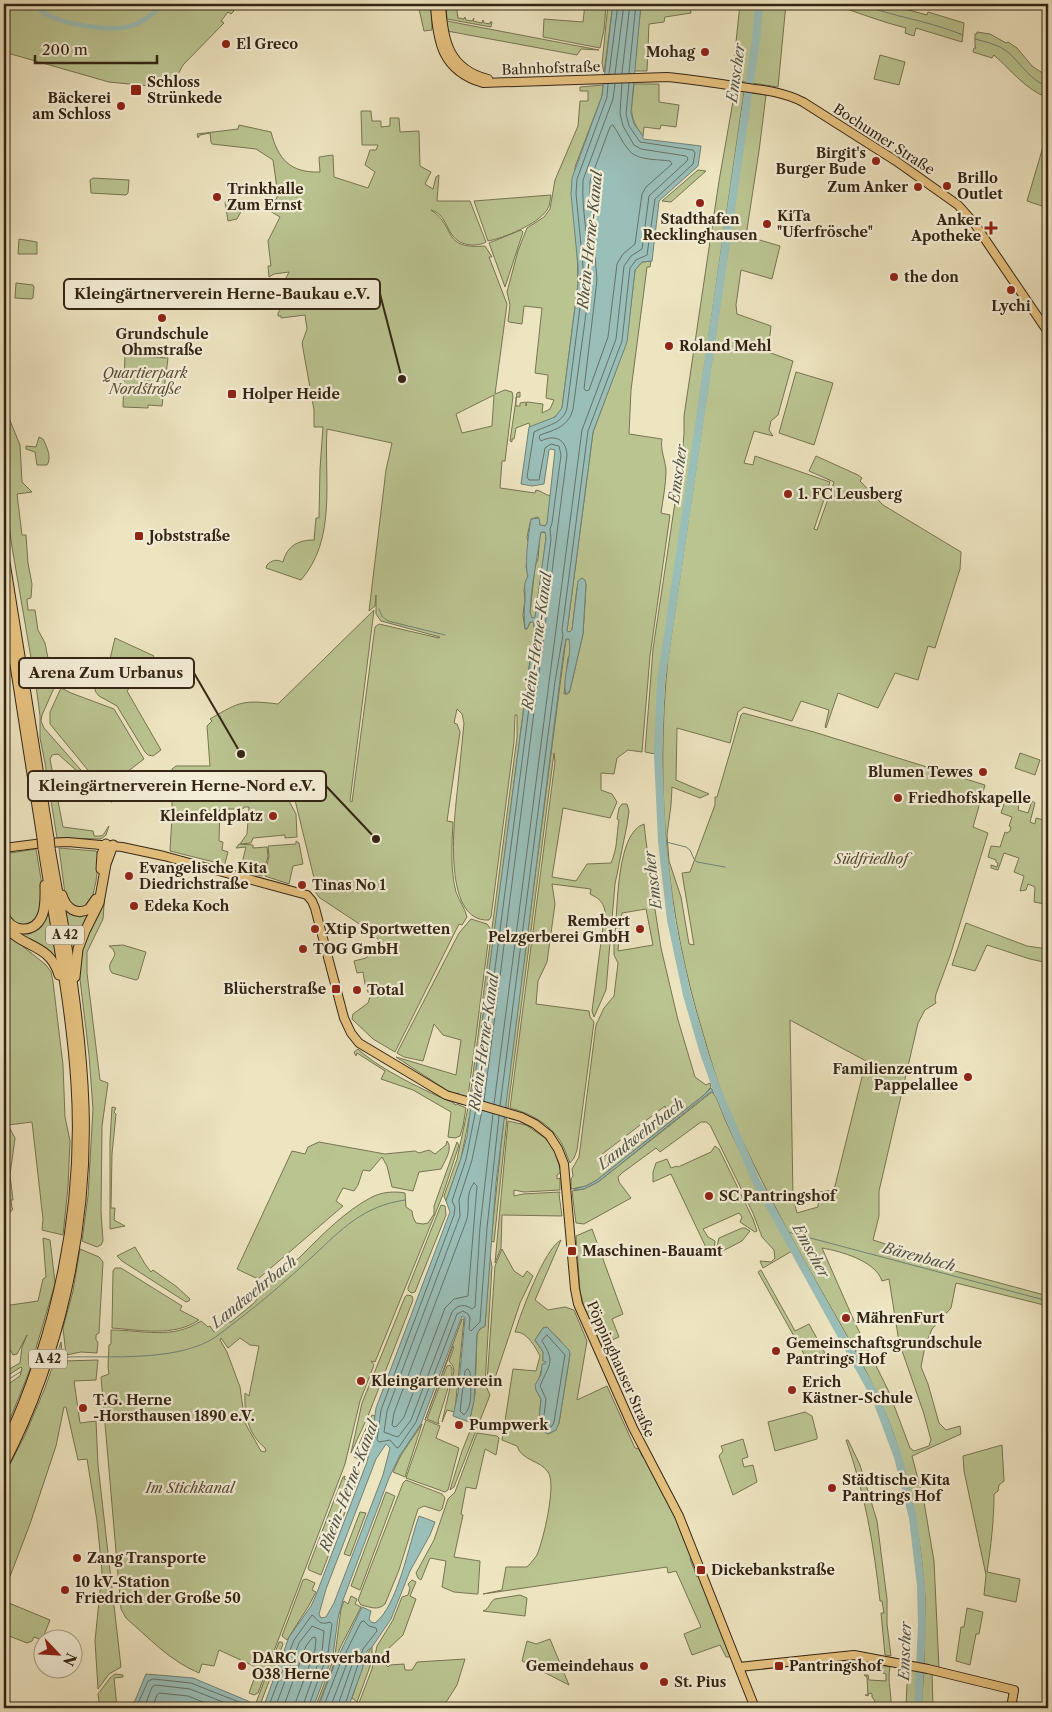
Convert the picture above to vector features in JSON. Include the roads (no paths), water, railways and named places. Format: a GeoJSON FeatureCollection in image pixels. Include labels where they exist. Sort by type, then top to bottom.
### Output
{"type":"FeatureCollection","features":[{"type":"Feature","properties":{"kind":"highway","name":"A 42"},"geometry":{"type":"LineString","coordinates":[[4,556],[83,1082],[84,1143],[82,1193],[58,1297],[30,1389],[4,1448]]}},
{"type":"Feature","properties":{"kind":"highway","name":"A 42"},"geometry":{"type":"LineString","coordinates":[[4,593],[45,838]]}},
{"type":"Feature","properties":{"kind":"highway"},"geometry":{"type":"LineString","coordinates":[[4,915],[10,925],[19,930],[29,929],[38,922],[44,910],[45,886],[42,859],[47,851],[56,862],[61,892],[66,904],[71,909],[82,912],[90,909],[96,900],[102,854],[109,845]]}},
{"type":"Feature","properties":{"kind":"highway"},"geometry":{"type":"LineString","coordinates":[[4,923],[15,936],[48,954],[59,973],[65,1008],[73,1012],[79,1005],[75,978],[78,949],[84,931],[99,903],[109,845]]}},
{"type":"Feature","properties":{"kind":"highway","name":"A 42"},"geometry":{"type":"LineString","coordinates":[[4,1464],[27,1415],[47,1362],[65,1299],[72,1242]]}},
{"type":"Feature","properties":{"kind":"main road"},"geometry":{"type":"LineString","coordinates":[[435,4],[436,27],[442,50],[449,62],[468,74]]}},
{"type":"Feature","properties":{"kind":"main road"},"geometry":{"type":"LineString","coordinates":[[441,4],[445,41],[450,53],[468,74]]}},
{"type":"Feature","properties":{"kind":"main road","name":"Bahnhofstraße"},"geometry":{"type":"LineString","coordinates":[[468,74],[497,82],[640,78]]}},
{"type":"Feature","properties":{"kind":"main road","name":"Bochumer Straße"},"geometry":{"type":"LineString","coordinates":[[640,78],[688,78],[757,89],[788,95],[808,105],[917,175],[958,205],[974,223],[1048,332]]}},
{"type":"Feature","properties":{"kind":"main road"},"geometry":{"type":"LineString","coordinates":[[4,848],[60,842],[109,845]]}},
{"type":"Feature","properties":{"kind":"main road","name":"Pöppinghauser Straße"},"geometry":{"type":"LineString","coordinates":[[109,845],[164,856],[298,892],[310,898],[315,908],[347,1025],[359,1042],[446,1095],[530,1120],[542,1128],[555,1143],[562,1157],[565,1176],[578,1304],[633,1428],[680,1516],[755,1708]]}},
{"type":"Feature","properties":{"kind":"main road"},"geometry":{"type":"LineString","coordinates":[[739,1667],[854,1655],[920,1667],[1014,1690],[1011,1708]]}},
{"type":"Feature","properties":{"kind":"water","name":"Rhein-Herne-Kanal"},"geometry":{"type":"Polygon","coordinates":[[[613,4],[641,4],[631,113],[634,124],[643,136],[643,139],[701,146],[698,166],[659,201],[652,261],[642,262],[635,270],[627,342],[593,432],[567,631],[570,632],[572,630],[578,581],[582,578],[586,584],[583,634],[570,690],[566,695],[565,681],[570,653],[569,639],[566,639],[563,656],[496,1183],[485,1326],[477,1334],[474,1401],[469,1422],[453,1416],[458,1393],[465,1318],[462,1316],[421,1424],[400,1455],[389,1478],[343,1600],[338,1618],[333,1655],[313,1708],[263,1708],[289,1637],[311,1606],[316,1595],[367,1462],[376,1408],[450,1212],[446,1201],[467,1136],[534,632],[533,622],[530,622],[527,629],[525,628],[524,621],[529,531],[531,519],[539,518],[540,525],[545,526],[547,523],[555,450],[549,450],[544,484],[532,486],[521,484],[529,427],[555,417],[562,408],[578,284],[571,194],[572,178],[602,96],[613,4]],[[541,532],[532,588],[530,612],[532,618],[535,617],[546,538],[545,532],[541,532]],[[386,1444],[376,1459],[326,1589],[319,1614],[321,1618],[326,1617],[334,1603],[383,1475],[390,1448],[386,1444]]]}},
{"type":"Feature","properties":{"kind":"water"},"geometry":{"type":"Polygon","coordinates":[[[711,1088],[714,1093],[711,1092],[704,1097],[598,1182],[584,1189],[574,1190],[597,1180],[711,1088]]]}},
{"type":"Feature","properties":{"kind":"water"},"geometry":{"type":"Polygon","coordinates":[[[547,1327],[569,1350],[570,1354],[559,1423],[556,1430],[548,1434],[540,1429],[538,1430],[541,1399],[535,1385],[541,1375],[542,1364],[546,1362],[543,1361],[543,1352],[535,1340],[543,1328],[547,1327]]]}},
{"type":"Feature","properties":{"kind":"water"},"geometry":{"type":"Polygon","coordinates":[[[419,1516],[435,1522],[410,1571],[391,1619],[372,1647],[367,1651],[348,1708],[318,1708],[335,1663],[362,1607],[371,1611],[369,1619],[375,1623],[383,1615],[390,1603],[402,1573],[419,1516]]]}},
{"type":"Feature","properties":{"kind":"water"},"geometry":{"type":"Polygon","coordinates":[[[146,1674],[193,1678],[248,1701],[251,1703],[252,1708],[132,1708],[146,1674]]]}},
{"type":"Feature","properties":{"kind":"waterway"},"geometry":{"type":"LineString","coordinates":[[35,4],[41,11],[63,21],[106,28],[132,26],[151,15],[162,4]]}},
{"type":"Feature","properties":{"kind":"waterway","name":"Emscher"},"geometry":{"type":"LineString","coordinates":[[759,4],[756,40],[661,682],[658,755],[662,841],[671,920],[687,995],[716,1087],[756,1181],[876,1398],[898,1457],[913,1518],[921,1586],[922,1625],[918,1708]]}},
{"type":"Feature","properties":{"kind":"waterway"},"geometry":{"type":"LineString","coordinates":[[860,4],[963,35]]}},
{"type":"Feature","properties":{"kind":"waterway"},"geometry":{"type":"LineString","coordinates":[[975,39],[993,44],[1005,50],[1031,76],[1048,87]]}},
{"type":"Feature","properties":{"kind":"waterway"},"geometry":{"type":"LineString","coordinates":[[379,609],[382,616],[388,621],[445,635]]}},
{"type":"Feature","properties":{"kind":"waterway"},"geometry":{"type":"LineString","coordinates":[[662,841],[686,847],[697,862],[725,867]]}},
{"type":"Feature","properties":{"kind":"waterway","name":"Landwehrbach"},"geometry":{"type":"LineString","coordinates":[[712,1090],[716,1087]]}},
{"type":"Feature","properties":{"kind":"waterway","name":"Landwehrbach"},"geometry":{"type":"LineString","coordinates":[[67,1357],[159,1355],[177,1352],[209,1341],[294,1274],[354,1220],[377,1207],[405,1200]]}},
{"type":"Feature","properties":{"kind":"waterway","name":"Bärenbach"},"geometry":{"type":"LineString","coordinates":[[784,1231],[1048,1301]]}},
{"type":"Feature","properties":{"kind":"waterway","name":"Landwehrbach"},"geometry":{"type":"LineString","coordinates":[[4,1382],[22,1371]]}},
{"type":"Feature","properties":{"kind":"place","name":"El Greco"},"geometry":{"type":"Point","coordinates":[226,44]}},
{"type":"Feature","properties":{"kind":"place","name":"Mohag"},"geometry":{"type":"Point","coordinates":[705,52]}},
{"type":"Feature","properties":{"kind":"place","name":"Schloss Strünkede"},"geometry":{"type":"Point","coordinates":[136,90]}},
{"type":"Feature","properties":{"kind":"place","name":"Bäckerei am Schloss"},"geometry":{"type":"Point","coordinates":[121,106]}},
{"type":"Feature","properties":{"kind":"place","name":"Birgit's Burger Bude"},"geometry":{"type":"Point","coordinates":[876,161]}},
{"type":"Feature","properties":{"kind":"place","name":"Brillo Outlet"},"geometry":{"type":"Point","coordinates":[947,186]}},
{"type":"Feature","properties":{"kind":"place","name":"Zum Anker"},"geometry":{"type":"Point","coordinates":[918,187]}},
{"type":"Feature","properties":{"kind":"place","name":"Trinkhalle Zum Ernst"},"geometry":{"type":"Point","coordinates":[217,197]}},
{"type":"Feature","properties":{"kind":"place","name":"Stadthafen Recklinghausen"},"geometry":{"type":"Point","coordinates":[700,203]}},
{"type":"Feature","properties":{"kind":"place","name":"KiTa \"Uferfrösche\""},"geometry":{"type":"Point","coordinates":[767,224]}},
{"type":"Feature","properties":{"kind":"place","name":"Anker Apotheke"},"geometry":{"type":"Point","coordinates":[991,228]}},
{"type":"Feature","properties":{"kind":"place","name":"the don"},"geometry":{"type":"Point","coordinates":[894,277]}},
{"type":"Feature","properties":{"kind":"place","name":"Lychi"},"geometry":{"type":"Point","coordinates":[1011,290]}},
{"type":"Feature","properties":{"kind":"place","name":"Grundschule Ohmstraße"},"geometry":{"type":"Point","coordinates":[162,318]}},
{"type":"Feature","properties":{"kind":"place","name":"Roland Mehl"},"geometry":{"type":"Point","coordinates":[669,346]}},
{"type":"Feature","properties":{"kind":"place","name":"Kleingärtnerverein Herne-Baukau e.V."},"geometry":{"type":"Point","coordinates":[402,379]}},
{"type":"Feature","properties":{"kind":"place","name":"Holper Heide"},"geometry":{"type":"Point","coordinates":[232,394]}},
{"type":"Feature","properties":{"kind":"place","name":"1. FC Leusberg"},"geometry":{"type":"Point","coordinates":[788,494]}},
{"type":"Feature","properties":{"kind":"place","name":"Jobststraße"},"geometry":{"type":"Point","coordinates":[139,536]}},
{"type":"Feature","properties":{"kind":"place","name":"Arena Zum Urbanus"},"geometry":{"type":"Point","coordinates":[241,754]}},
{"type":"Feature","properties":{"kind":"place","name":"Blumen Tewes"},"geometry":{"type":"Point","coordinates":[983,772]}},
{"type":"Feature","properties":{"kind":"place","name":"Friedhofskapelle"},"geometry":{"type":"Point","coordinates":[898,798]}},
{"type":"Feature","properties":{"kind":"place","name":"Kleinfeldplatz"},"geometry":{"type":"Point","coordinates":[273,816]}},
{"type":"Feature","properties":{"kind":"place","name":"Kleingärtnerverein Herne-Nord e.V."},"geometry":{"type":"Point","coordinates":[376,839]}},
{"type":"Feature","properties":{"kind":"place","name":"Evangelische Kita Diedrichstraße"},"geometry":{"type":"Point","coordinates":[129,876]}},
{"type":"Feature","properties":{"kind":"place","name":"Tinas No 1"},"geometry":{"type":"Point","coordinates":[302,885]}},
{"type":"Feature","properties":{"kind":"place","name":"Edeka Koch"},"geometry":{"type":"Point","coordinates":[134,906]}},
{"type":"Feature","properties":{"kind":"place","name":"Xtip Sportwetten"},"geometry":{"type":"Point","coordinates":[315,929]}},
{"type":"Feature","properties":{"kind":"place","name":"Rembert Pelzgerberei GmbH"},"geometry":{"type":"Point","coordinates":[640,929]}},
{"type":"Feature","properties":{"kind":"place","name":"TOG GmbH"},"geometry":{"type":"Point","coordinates":[303,949]}},
{"type":"Feature","properties":{"kind":"place","name":"Blücherstraße"},"geometry":{"type":"Point","coordinates":[336,989]}},
{"type":"Feature","properties":{"kind":"place","name":"Total"},"geometry":{"type":"Point","coordinates":[357,990]}},
{"type":"Feature","properties":{"kind":"place","name":"Familienzentrum Pappelallee"},"geometry":{"type":"Point","coordinates":[968,1077]}},
{"type":"Feature","properties":{"kind":"place","name":"SC Pantringshof"},"geometry":{"type":"Point","coordinates":[709,1196]}},
{"type":"Feature","properties":{"kind":"place","name":"Maschinen-Bauamt"},"geometry":{"type":"Point","coordinates":[572,1251]}},
{"type":"Feature","properties":{"kind":"place","name":"MährenFurt"},"geometry":{"type":"Point","coordinates":[846,1318]}},
{"type":"Feature","properties":{"kind":"place","name":"Gemeinschaftsgrundschule Pantrings Hof"},"geometry":{"type":"Point","coordinates":[776,1351]}},
{"type":"Feature","properties":{"kind":"place","name":"Kleingartenverein"},"geometry":{"type":"Point","coordinates":[361,1381]}},
{"type":"Feature","properties":{"kind":"place","name":"Erich Kästner-Schule"},"geometry":{"type":"Point","coordinates":[792,1390]}},
{"type":"Feature","properties":{"kind":"place","name":"T.G. Herne -Horsthausen 1890 e.V."},"geometry":{"type":"Point","coordinates":[83,1408]}},
{"type":"Feature","properties":{"kind":"place","name":"Pumpwerk"},"geometry":{"type":"Point","coordinates":[459,1425]}},
{"type":"Feature","properties":{"kind":"place","name":"Städtische Kita Pantrings Hof"},"geometry":{"type":"Point","coordinates":[832,1488]}},
{"type":"Feature","properties":{"kind":"place","name":"Zang Transporte"},"geometry":{"type":"Point","coordinates":[77,1558]}},
{"type":"Feature","properties":{"kind":"place","name":"Dickebankstraße"},"geometry":{"type":"Point","coordinates":[701,1570]}},
{"type":"Feature","properties":{"kind":"place","name":"10 kV-Station Friedrich der Große 50"},"geometry":{"type":"Point","coordinates":[65,1590]}},
{"type":"Feature","properties":{"kind":"place","name":"DARC Ortsverband O38 Herne"},"geometry":{"type":"Point","coordinates":[242,1666]}},
{"type":"Feature","properties":{"kind":"place","name":"Gemeindehaus"},"geometry":{"type":"Point","coordinates":[644,1666]}},
{"type":"Feature","properties":{"kind":"place","name":"Pantringshof"},"geometry":{"type":"Point","coordinates":[779,1666]}},
{"type":"Feature","properties":{"kind":"place","name":"St. Pius"},"geometry":{"type":"Point","coordinates":[664,1682]}},
{"type":"Feature","properties":{"kind":"park label","name":"Quartierpark Nordstraße"},"geometry":{"type":"Point","coordinates":[145,382]}},
{"type":"Feature","properties":{"kind":"park label","name":"Südfriedhof"},"geometry":{"type":"Point","coordinates":[871,859]}},
{"type":"Feature","properties":{"kind":"park label","name":"Im Stichkanal"},"geometry":{"type":"Point","coordinates":[190,1488]}}]}
